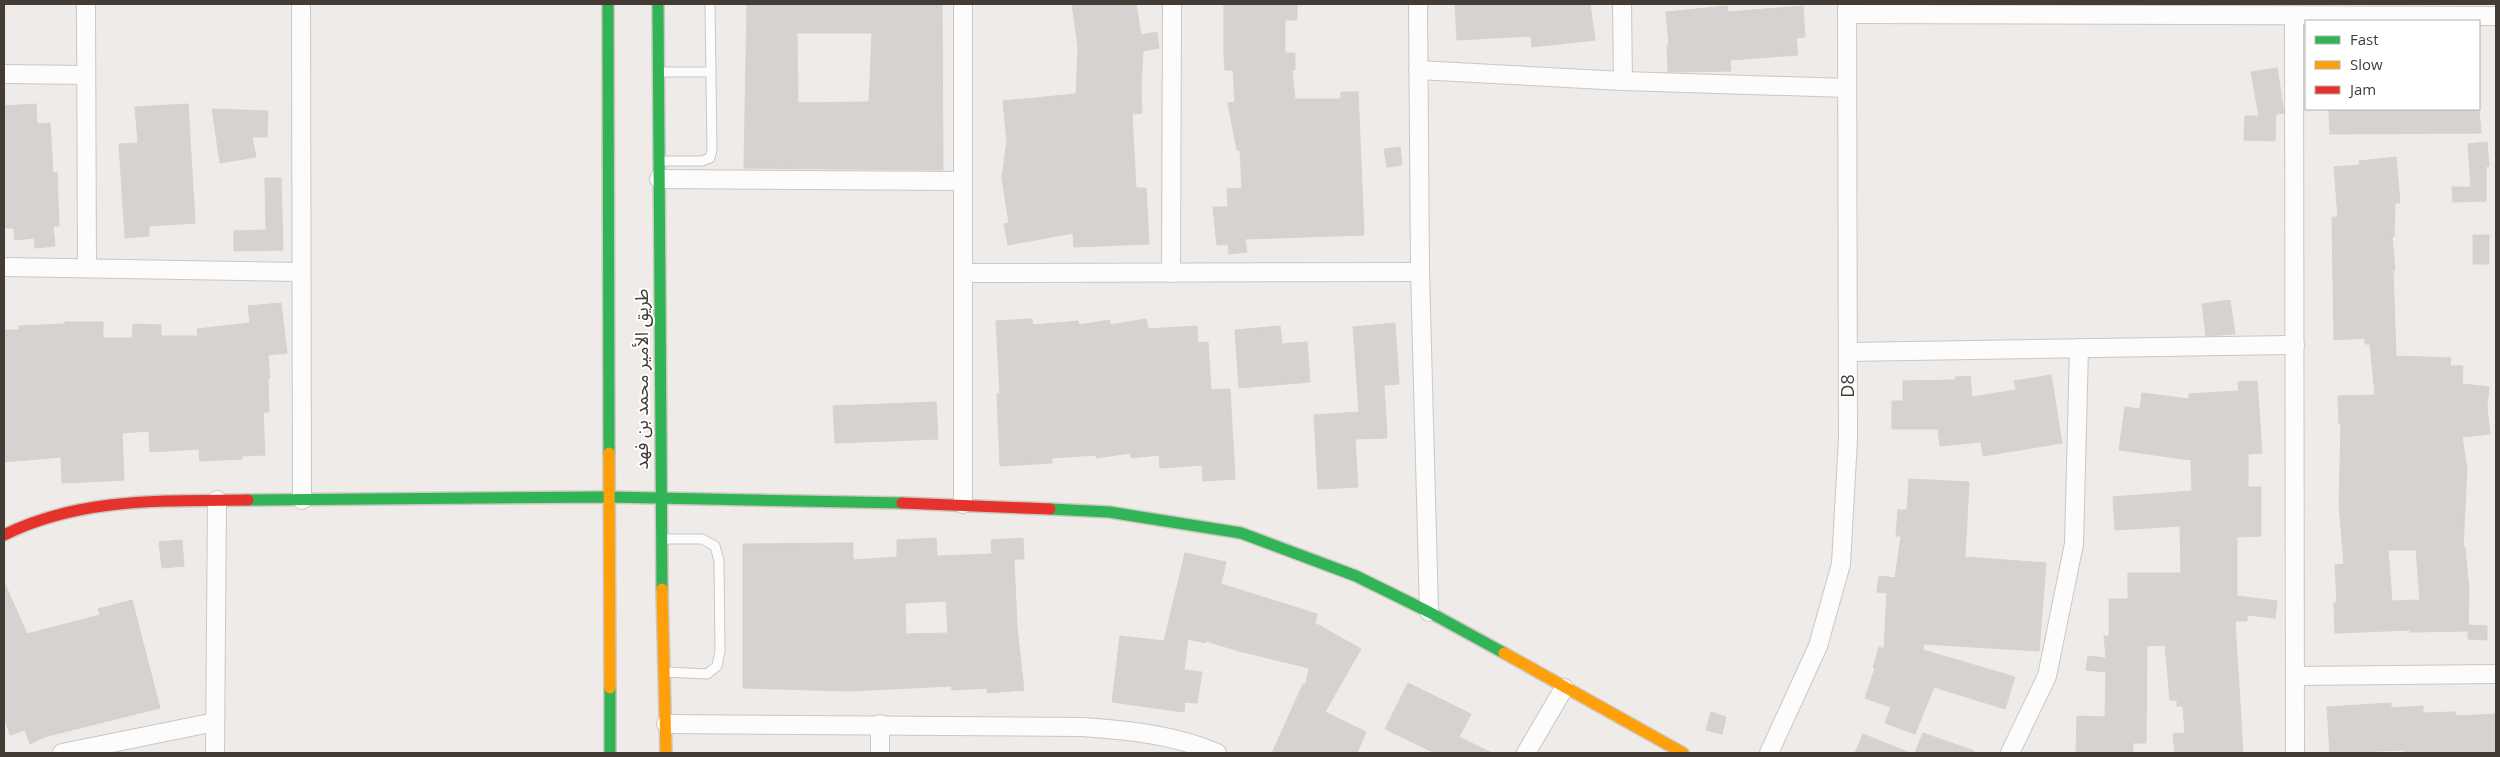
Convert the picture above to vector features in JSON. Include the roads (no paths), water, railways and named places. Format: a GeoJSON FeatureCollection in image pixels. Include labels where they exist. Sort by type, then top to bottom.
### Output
{"type":"FeatureCollection","features":[{"type":"Feature","properties":{"kind":"street"},"geometry":{"type":"LineString","coordinates":[[86,4],[87,268]]}},
{"type":"Feature","properties":{"kind":"street"},"geometry":{"type":"LineString","coordinates":[[300,4],[302,500]]}},
{"type":"Feature","properties":{"kind":"street","name":"طريق الأمير محمد بن فهد"},"geometry":{"type":"LineString","coordinates":[[608,4],[610,753]]}},
{"type":"Feature","properties":{"kind":"street","name":"طريق الأمير محمد بن فهد"},"geometry":{"type":"LineString","coordinates":[[658,4],[660,499],[666,753]]}},
{"type":"Feature","properties":{"kind":"street"},"geometry":{"type":"LineString","coordinates":[[963,4],[963,504]]}},
{"type":"Feature","properties":{"kind":"street"},"geometry":{"type":"LineString","coordinates":[[1171,273],[1172,4]]}},
{"type":"Feature","properties":{"kind":"street"},"geometry":{"type":"LineString","coordinates":[[1418,4],[1420,272],[1429,612]]}},
{"type":"Feature","properties":{"kind":"street"},"geometry":{"type":"LineString","coordinates":[[1622,4],[1623,81]]}},
{"type":"Feature","properties":{"kind":"street"},"geometry":{"type":"LineString","coordinates":[[1847,9],[2294,16],[2496,16]]}},
{"type":"Feature","properties":{"kind":"street","name":"D8"},"geometry":{"type":"LineString","coordinates":[[1769,753],[1818,646],[1841,564],[1848,439],[1847,9]]}},
{"type":"Feature","properties":{"kind":"street"},"geometry":{"type":"LineString","coordinates":[[2294,16],[2295,753]]}},
{"type":"Feature","properties":{"kind":"street"},"geometry":{"type":"LineString","coordinates":[[1418,70],[1623,81],[1847,88]]}},
{"type":"Feature","properties":{"kind":"street"},"geometry":{"type":"LineString","coordinates":[[4,74],[86,75]]}},
{"type":"Feature","properties":{"kind":"street"},"geometry":{"type":"LineString","coordinates":[[659,170],[963,182]]}},
{"type":"Feature","properties":{"kind":"street"},"geometry":{"type":"LineString","coordinates":[[4,267],[301,272]]}},
{"type":"Feature","properties":{"kind":"street"},"geometry":{"type":"LineString","coordinates":[[963,273],[1420,272]]}},
{"type":"Feature","properties":{"kind":"street"},"geometry":{"type":"LineString","coordinates":[[1848,352],[2295,345]]}},
{"type":"Feature","properties":{"kind":"street"},"geometry":{"type":"LineString","coordinates":[[2010,753],[2047,676],[2074,544],[2079,348]]}},
{"type":"Feature","properties":{"kind":"street"},"geometry":{"type":"LineString","coordinates":[[4,536],[16,529],[86,507],[144,501],[608,497],[963,504],[1109,512],[1241,533],[1356,576],[1429,612],[1683,753]]}},
{"type":"Feature","properties":{"kind":"street"},"geometry":{"type":"LineString","coordinates":[[215,753],[217,500]]}},
{"type":"Feature","properties":{"kind":"street"},"geometry":{"type":"LineString","coordinates":[[2295,676],[2496,674]]}},
{"type":"Feature","properties":{"kind":"street"},"geometry":{"type":"LineString","coordinates":[[1526,753],[1564,688]]}},
{"type":"Feature","properties":{"kind":"street"},"geometry":{"type":"LineString","coordinates":[[62,753],[215,722]]}},
{"type":"Feature","properties":{"kind":"street"},"geometry":{"type":"LineString","coordinates":[[666,724],[880,724],[1082,728],[1130,731],[1175,740],[1218,753]]}},
{"type":"Feature","properties":{"kind":"street"},"geometry":{"type":"LineString","coordinates":[[880,724],[880,753]]}},
{"type":"Feature","properties":{"kind":"lane"},"geometry":{"type":"LineString","coordinates":[[659,170],[702,162],[710,158],[712,150],[710,4]]}},
{"type":"Feature","properties":{"kind":"lane"},"geometry":{"type":"LineString","coordinates":[[658,72],[711,72]]}},
{"type":"Feature","properties":{"kind":"lane"},"geometry":{"type":"LineString","coordinates":[[661,539],[702,539],[715,546],[719,561],[720,651],[717,666],[706,674],[663,672]]}}]}
